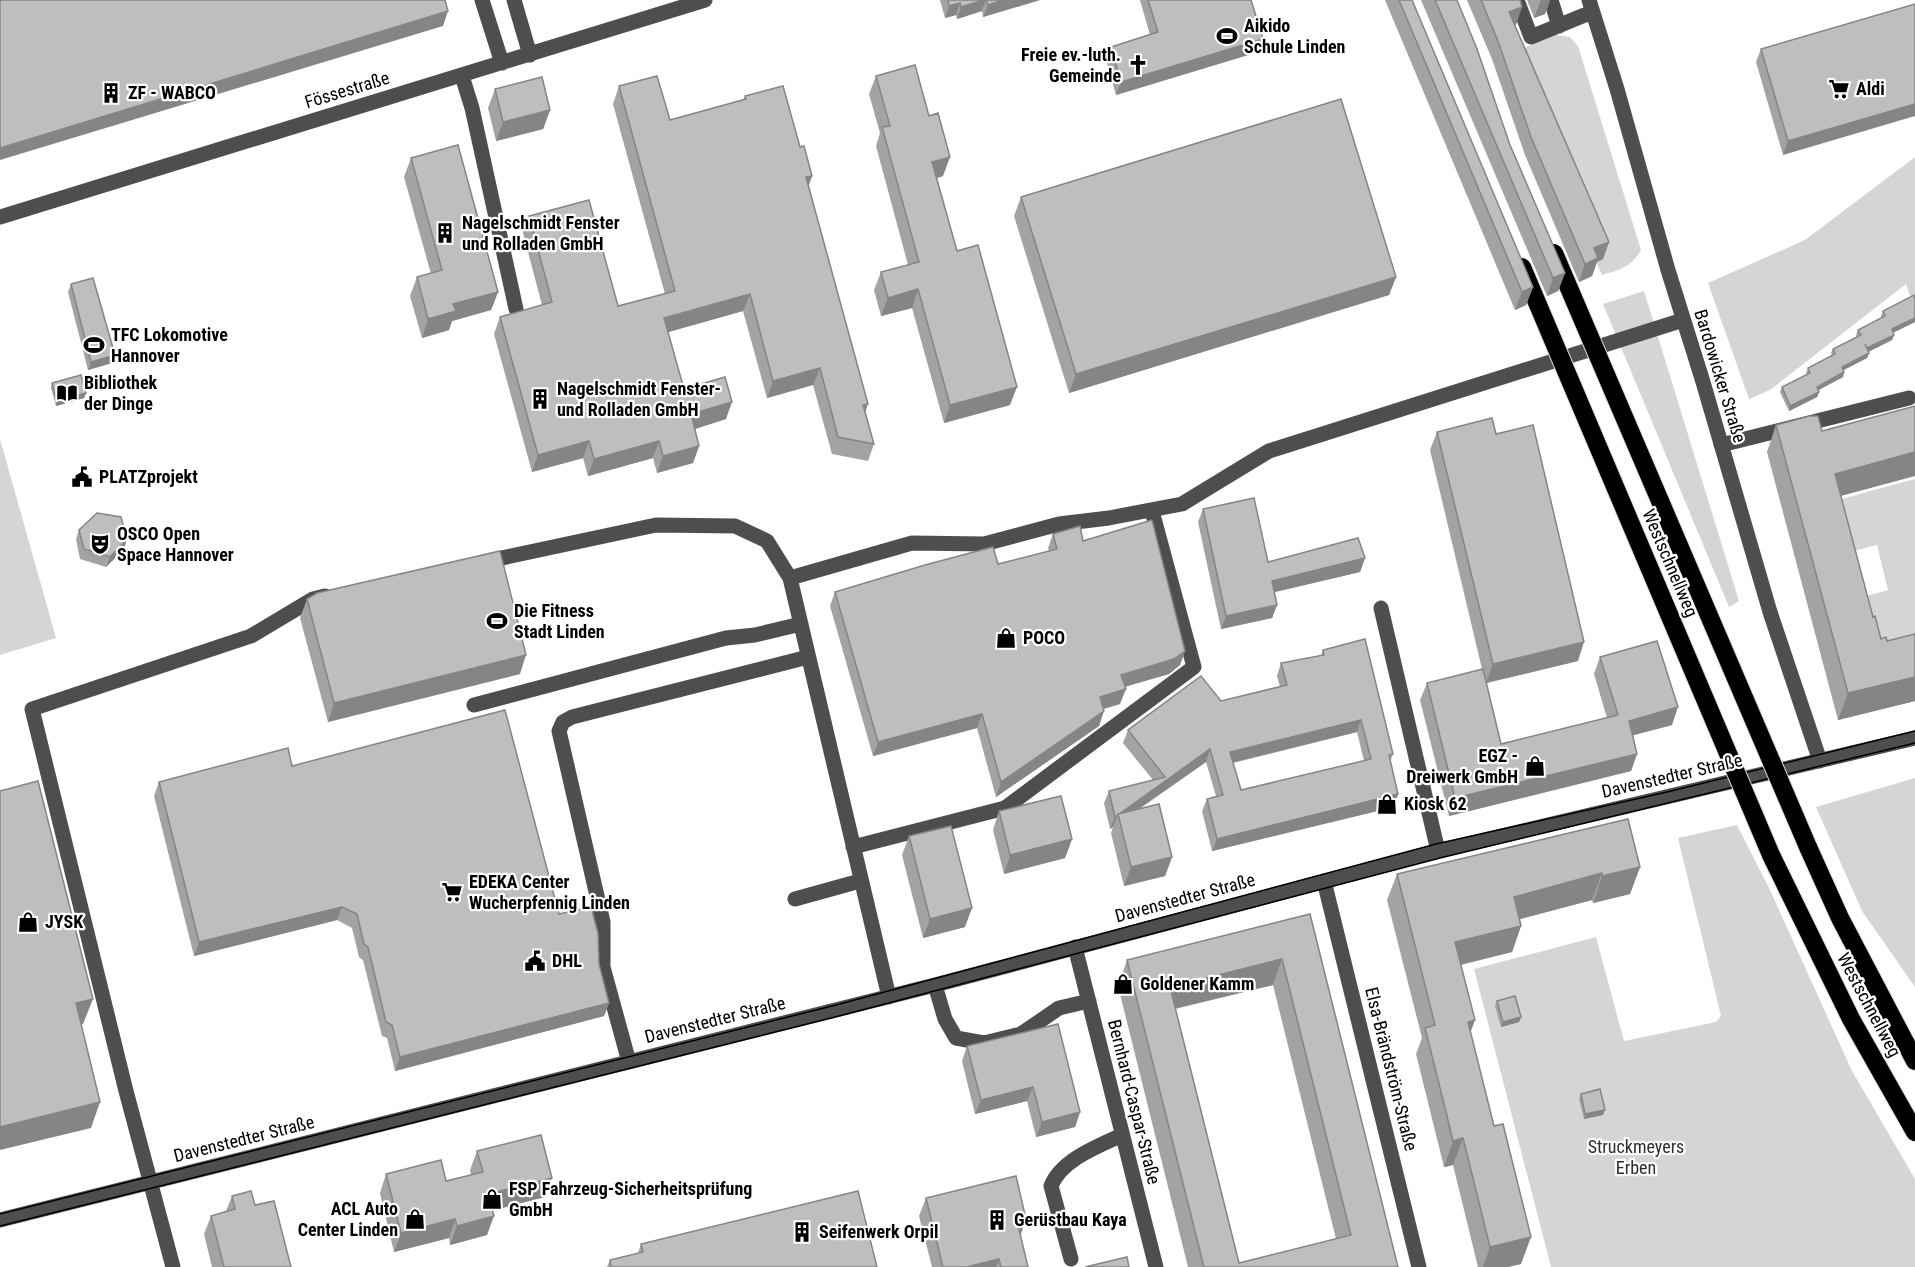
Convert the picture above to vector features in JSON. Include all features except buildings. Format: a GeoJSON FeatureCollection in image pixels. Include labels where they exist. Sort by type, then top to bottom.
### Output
{"type":"FeatureCollection","features":[{"type":"Feature","properties":{"kind":"highway","name":"Westschnellweg"},"geometry":{"type":"LineString","coordinates":[[1547,235],[1808,847],[1845,928],[1915,1061]]}},
{"type":"Feature","properties":{"kind":"highway","name":"Westschnellweg"},"geometry":{"type":"LineString","coordinates":[[1515,250],[1771,855],[1851,1019],[1915,1132]]}},
{"type":"Feature","properties":{"kind":"street"},"geometry":{"type":"LineString","coordinates":[[482,0],[502,63]]}},
{"type":"Feature","properties":{"kind":"street"},"geometry":{"type":"LineString","coordinates":[[514,0],[530,55]]}},
{"type":"Feature","properties":{"kind":"street","name":"Fössestraße"},"geometry":{"type":"LineString","coordinates":[[0,217],[705,0]]}},
{"type":"Feature","properties":{"kind":"street"},"geometry":{"type":"LineString","coordinates":[[1517,0],[1531,37],[1559,26],[1591,6]]}},
{"type":"Feature","properties":{"kind":"street"},"geometry":{"type":"LineString","coordinates":[[1551,0],[1559,26]]}},
{"type":"Feature","properties":{"kind":"street","name":"Bardowicker Straße"},"geometry":{"type":"LineString","coordinates":[[1591,6],[1770,612],[1820,761]]}},
{"type":"Feature","properties":{"kind":"street"},"geometry":{"type":"LineString","coordinates":[[462,76],[474,118],[516,309]]}},
{"type":"Feature","properties":{"kind":"street"},"geometry":{"type":"LineString","coordinates":[[790,578],[912,543],[984,544],[1059,524],[1152,511],[1182,504],[1269,451],[1683,320]]}},
{"type":"Feature","properties":{"kind":"street"},"geometry":{"type":"LineString","coordinates":[[1721,445],[1909,398]]}},
{"type":"Feature","properties":{"kind":"street"},"geometry":{"type":"LineString","coordinates":[[853,847],[962,816],[1005,808],[1194,667],[1152,511]]}},
{"type":"Feature","properties":{"kind":"street"},"geometry":{"type":"LineString","coordinates":[[471,564],[656,525],[735,526],[767,541],[790,578],[889,997]]}},
{"type":"Feature","properties":{"kind":"street"},"geometry":{"type":"LineString","coordinates":[[173,1267],[126,1091],[32,709],[251,636],[313,599],[336,594]]}},
{"type":"Feature","properties":{"kind":"street"},"geometry":{"type":"LineString","coordinates":[[1381,608],[1438,851]]}},
{"type":"Feature","properties":{"kind":"street"},"geometry":{"type":"LineString","coordinates":[[474,705],[714,641],[755,635],[801,624]]}},
{"type":"Feature","properties":{"kind":"street"},"geometry":{"type":"LineString","coordinates":[[629,1062],[603,967],[603,922],[559,731],[563,722],[572,717],[808,657]]}},
{"type":"Feature","properties":{"kind":"street","name":"Davenstedter Straße"},"geometry":{"type":"LineString","coordinates":[[0,1220],[889,997],[1438,851],[1915,738]]}},
{"type":"Feature","properties":{"kind":"street"},"geometry":{"type":"LineString","coordinates":[[795,899],[860,881]]}},
{"type":"Feature","properties":{"kind":"street","name":"Elsa-Brändström-Straße"},"geometry":{"type":"LineString","coordinates":[[1324,881],[1419,1267]]}},
{"type":"Feature","properties":{"kind":"street","name":"Bernhard-Caspar-Straße"},"geometry":{"type":"LineString","coordinates":[[1075,947],[1156,1267]]}},
{"type":"Feature","properties":{"kind":"street"},"geometry":{"type":"LineString","coordinates":[[935,985],[945,1019],[956,1038],[984,1043],[1021,1034],[1059,1008],[1089,1001]]}},
{"type":"Feature","properties":{"kind":"street"},"geometry":{"type":"LineString","coordinates":[[1071,1259],[1052,1186],[1055,1176],[1093,1149],[1122,1135]]}},
{"type":"Feature","properties":{"kind":"green space"},"geometry":{"type":"Polygon","coordinates":[[[1555,35],[1570,37],[1578,46],[1641,250],[1629,264],[1602,275],[1510,54],[1555,35]]]}},
{"type":"Feature","properties":{"kind":"green space"},"geometry":{"type":"Polygon","coordinates":[[[1915,157],[1915,311],[1906,284],[1770,390],[1749,399],[1708,283],[1805,240],[1915,157]]]}},
{"type":"Feature","properties":{"kind":"green space"},"geometry":{"type":"Polygon","coordinates":[[[1644,291],[1739,601],[1729,607],[1603,304],[1644,291]]]}},
{"type":"Feature","properties":{"kind":"green space"},"geometry":{"type":"Polygon","coordinates":[[[0,439],[56,638],[0,655],[0,439]]]}},
{"type":"Feature","properties":{"kind":"green space"},"geometry":{"type":"Polygon","coordinates":[[[1915,479],[1915,654],[1878,664],[1856,599],[1888,590],[1877,545],[1842,554],[1834,501],[1915,479]]]}},
{"type":"Feature","properties":{"kind":"green space"},"geometry":{"type":"Polygon","coordinates":[[[1915,778],[1915,987],[1862,911],[1816,807],[1915,778]]]}},
{"type":"Feature","properties":{"kind":"green space","name":"Struckmeyers Erben"},"geometry":{"type":"Polygon","coordinates":[[[1737,825],[1769,888],[1852,1071],[1915,1179],[1915,1267],[1551,1267],[1474,969],[1596,937],[1624,1041],[1716,1022],[1721,1016],[1678,838],[1737,825]]]}},
{"type":"Feature","properties":{"kind":"tram line"},"geometry":{"type":"LineString","coordinates":[[0,1214],[836,1005],[1436,844],[1667,792],[1915,731]]}},
{"type":"Feature","properties":{"kind":"tram line"},"geometry":{"type":"LineString","coordinates":[[0,1226],[839,1016],[1440,858],[1915,743]]}},
{"type":"Feature","properties":{"kind":"place","name":"Aikido Schule Linden"},"geometry":{"type":"Point","coordinates":[1227,36]}},
{"type":"Feature","properties":{"kind":"place","name":"Freie ev.-luth. Gemeinde"},"geometry":{"type":"Point","coordinates":[1138,65]}},
{"type":"Feature","properties":{"kind":"place","name":"Aldi"},"geometry":{"type":"Point","coordinates":[1839,89]}},
{"type":"Feature","properties":{"kind":"place","name":"ZF - WABCO"},"geometry":{"type":"Point","coordinates":[111,93]}},
{"type":"Feature","properties":{"kind":"place","name":"Nagelschmidt Fenster und Rolladen GmbH"},"geometry":{"type":"Point","coordinates":[445,233]}},
{"type":"Feature","properties":{"kind":"place","name":"TFC Lokomotive Hannover"},"geometry":{"type":"Point","coordinates":[94,345]}},
{"type":"Feature","properties":{"kind":"place","name":"Bibliothek der Dinge"},"geometry":{"type":"Point","coordinates":[67,393]}},
{"type":"Feature","properties":{"kind":"place","name":"Nagelschmidt Fenster- und Rolladen GmbH"},"geometry":{"type":"Point","coordinates":[540,399]}},
{"type":"Feature","properties":{"kind":"place","name":"PLATZprojekt"},"geometry":{"type":"Point","coordinates":[82,477]}},
{"type":"Feature","properties":{"kind":"place","name":"OSCO Open Space Hannover"},"geometry":{"type":"Point","coordinates":[100,544]}},
{"type":"Feature","properties":{"kind":"place","name":"Die Fitness Stadt Linden"},"geometry":{"type":"Point","coordinates":[497,621]}},
{"type":"Feature","properties":{"kind":"place","name":"POCO"},"geometry":{"type":"Point","coordinates":[1006,638]}},
{"type":"Feature","properties":{"kind":"place","name":"EGZ - Dreiwerk GmbH"},"geometry":{"type":"Point","coordinates":[1535,766]}},
{"type":"Feature","properties":{"kind":"place","name":"Kiosk 62"},"geometry":{"type":"Point","coordinates":[1387,804]}},
{"type":"Feature","properties":{"kind":"place","name":"EDEKA Center Wucherpfennig Linden"},"geometry":{"type":"Point","coordinates":[452,892]}},
{"type":"Feature","properties":{"kind":"place","name":"JYSK"},"geometry":{"type":"Point","coordinates":[28,922]}},
{"type":"Feature","properties":{"kind":"place","name":"DHL"},"geometry":{"type":"Point","coordinates":[535,961]}},
{"type":"Feature","properties":{"kind":"place","name":"Goldener Kamm"},"geometry":{"type":"Point","coordinates":[1123,984]}},
{"type":"Feature","properties":{"kind":"place","name":"FSP Fahrzeug-Sicherheitsprüfung GmbH"},"geometry":{"type":"Point","coordinates":[492,1199]}},
{"type":"Feature","properties":{"kind":"place","name":"ACL Auto Center Linden"},"geometry":{"type":"Point","coordinates":[415,1219]}},
{"type":"Feature","properties":{"kind":"place","name":"Gerüstbau Kaya"},"geometry":{"type":"Point","coordinates":[997,1220]}},
{"type":"Feature","properties":{"kind":"place","name":"Seifenwerk Orpil"},"geometry":{"type":"Point","coordinates":[802,1232]}}]}
